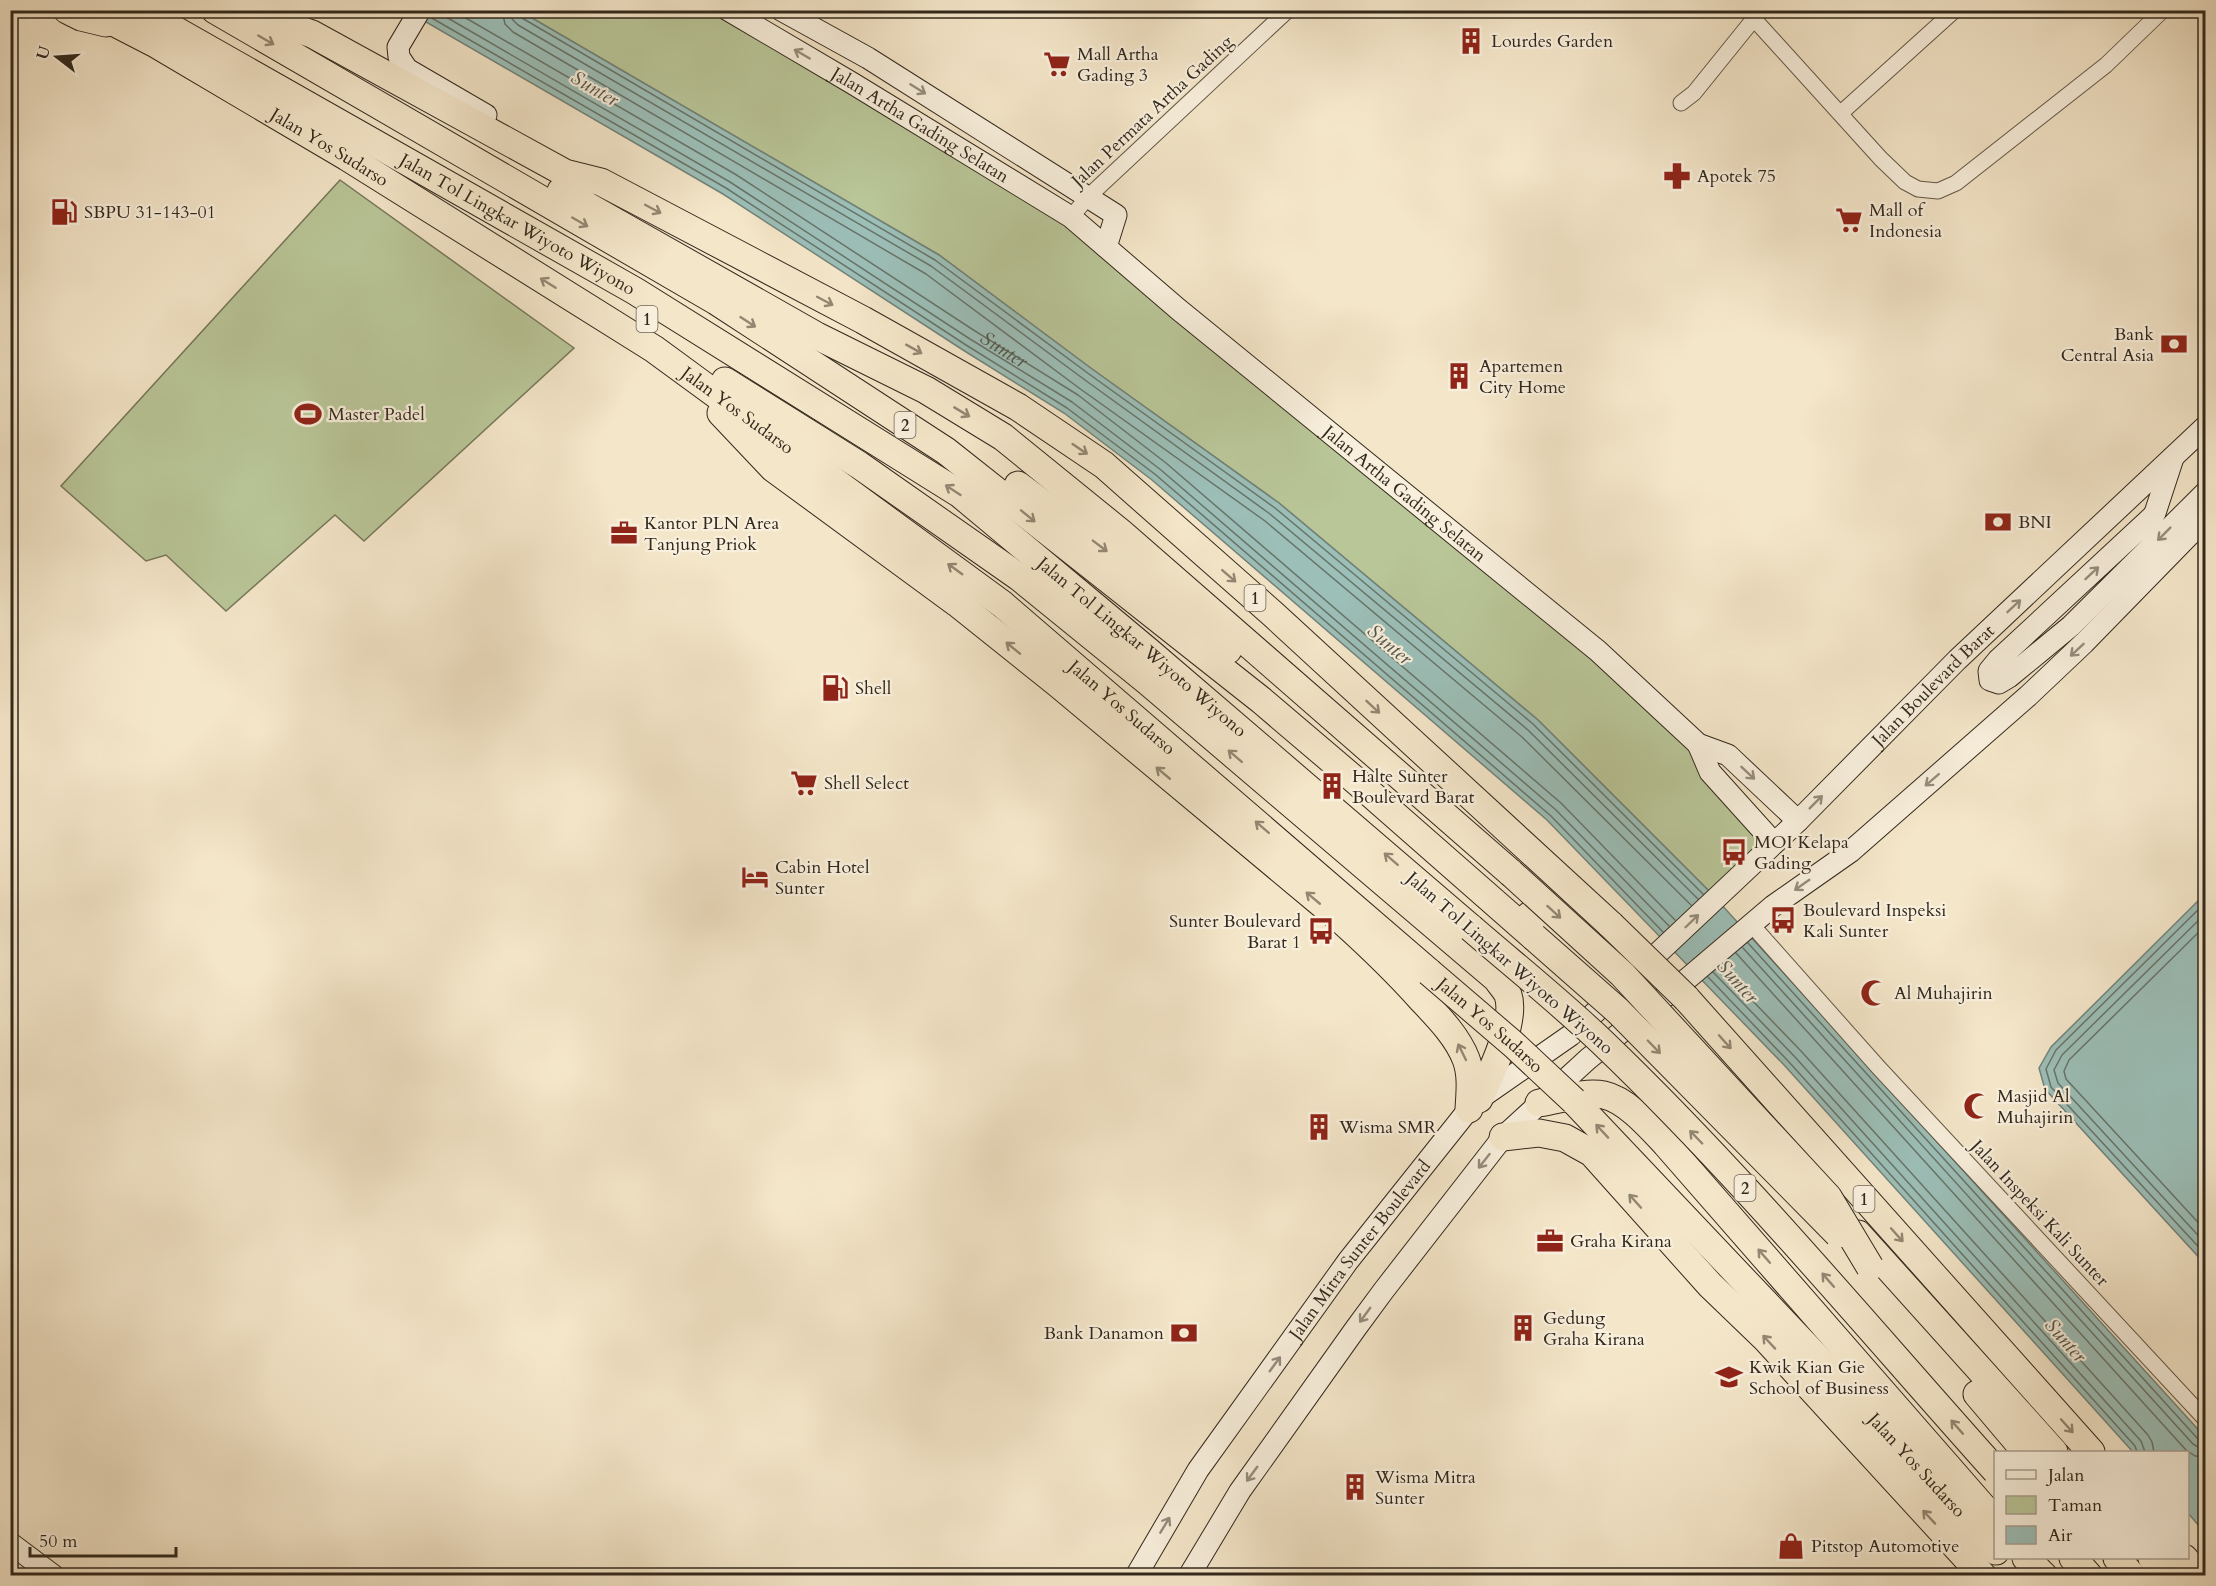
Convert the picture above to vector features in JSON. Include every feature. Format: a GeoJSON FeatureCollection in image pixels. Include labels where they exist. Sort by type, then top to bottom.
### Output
{"type":"FeatureCollection","features":[{"type":"Feature","properties":{"kind":"highway","name":"Jalan Yos Sudarso"},"geometry":{"type":"LineString","coordinates":[[67,10],[81,17],[123,16],[154,43],[347,157],[598,314],[678,367],[1002,604],[1513,1044],[1574,1101],[1844,1386],[1994,1550]]}},
{"type":"Feature","properties":{"kind":"highway","name":"Jalan Yos Sudarso"},"geometry":{"type":"LineString","coordinates":[[90,10],[123,16],[614,299],[866,454],[909,486],[974,543],[1042,589],[1147,681]]}},
{"type":"Feature","properties":{"kind":"highway","name":"Jalan Tol Lingkar Wiyoto Wiyono"},"geometry":{"type":"LineString","coordinates":[[216,10],[716,301],[946,451],[1261,700],[1618,1011],[1870,1267],[2025,1451]]}},
{"type":"Feature","properties":{"kind":"highway","name":"Jalan Tol Lingkar Wiyoto Wiyono"},"geometry":{"type":"LineString","coordinates":[[123,16],[635,291],[960,494],[1166,666],[1601,1041],[1782,1227],[1994,1470]]}},
{"type":"Feature","properties":{"kind":"highway"},"geometry":{"type":"LineString","coordinates":[[269,17],[306,46],[465,139],[594,208],[817,336],[926,390],[1003,436],[1120,532],[1449,817],[1622,974],[1828,1197],[1870,1267]]}},
{"type":"Feature","properties":{"kind":"highway","name":"1"},"geometry":{"type":"LineString","coordinates":[[269,17],[312,34],[565,173],[601,182],[862,320],[1018,407],[1104,465],[1274,615],[1611,925],[1686,998],[2090,1451]]}},
{"type":"Feature","properties":{"kind":"highway"},"geometry":{"type":"LineString","coordinates":[[598,314],[630,322],[859,465],[1019,577],[1147,681],[1497,979],[1508,995],[1509,1013],[1496,1062],[1474,1104]]}},
{"type":"Feature","properties":{"kind":"highway"},"geometry":{"type":"LineString","coordinates":[[817,336],[1139,575],[1426,815],[1552,936],[1592,964],[1611,970],[1625,984]]}},
{"type":"Feature","properties":{"kind":"highway"},"geometry":{"type":"LineString","coordinates":[[678,367],[773,468],[957,603],[1048,676],[1340,919],[1384,959],[1438,1016],[1458,1043],[1467,1060],[1474,1104]]}},
{"type":"Feature","properties":{"kind":"highway"},"geometry":{"type":"LineString","coordinates":[[1497,979],[1510,976],[1530,961],[1538,943],[1539,924]]}},
{"type":"Feature","properties":{"kind":"highway"},"geometry":{"type":"LineString","coordinates":[[1679,986],[1666,1010],[1670,1022],[1989,1382],[2053,1451]]}},
{"type":"Feature","properties":{"kind":"highway"},"geometry":{"type":"LineString","coordinates":[[1539,1103],[1581,1095],[1605,1095],[1634,1111],[1666,1144],[1994,1521]]}},
{"type":"Feature","properties":{"kind":"highway"},"geometry":{"type":"LineString","coordinates":[[1503,1137],[1539,1133],[1564,1138],[1592,1153],[1710,1285],[1765,1338],[1983,1575]]}},
{"type":"Feature","properties":{"kind":"highway"},"geometry":{"type":"LineString","coordinates":[[2003,1559],[2018,1575]]}},
{"type":"Feature","properties":{"kind":"highway"},"geometry":{"type":"LineString","coordinates":[[2028,1559],[2044,1575]]}},
{"type":"Feature","properties":{"kind":"highway"},"geometry":{"type":"LineString","coordinates":[[2075,1559],[2089,1575]]}},
{"type":"Feature","properties":{"kind":"highway"},"geometry":{"type":"LineString","coordinates":[[2118,1559],[2133,1575]]}},
{"type":"Feature","properties":{"kind":"highway"},"geometry":{"type":"LineString","coordinates":[[2154,1559],[2169,1575]]}},
{"type":"Feature","properties":{"kind":"highway"},"geometry":{"type":"LineString","coordinates":[[2186,1559],[2200,1575]]}},
{"type":"Feature","properties":{"kind":"main road"},"geometry":{"type":"LineString","coordinates":[[420,10],[398,47],[399,57],[407,69],[601,182]]}},
{"type":"Feature","properties":{"kind":"main road","name":"Jalan Artha Gading Selatan"},"geometry":{"type":"LineString","coordinates":[[728,10],[1071,217],[1178,309],[1598,651],[1698,744],[1728,755],[1798,821]]}},
{"type":"Feature","properties":{"kind":"main road","name":"Jalan Artha Gading Selatan"},"geometry":{"type":"LineString","coordinates":[[781,10],[868,58],[1116,215],[1106,247]]}},
{"type":"Feature","properties":{"kind":"main road","name":"Jalan Boulevard Barat"},"geometry":{"type":"LineString","coordinates":[[1664,948],[1798,821],[1957,660],[2205,426]]}},
{"type":"Feature","properties":{"kind":"main road"},"geometry":{"type":"LineString","coordinates":[[2174,456],[2152,517],[1998,660],[1989,671],[1990,680],[1999,683],[2009,677],[2071,626],[2205,492]]}},
{"type":"Feature","properties":{"kind":"main road"},"geometry":{"type":"LineString","coordinates":[[1189,1575],[1240,1491],[1377,1299],[1503,1137],[1588,1059],[1773,906],[1850,852],[2028,696],[2084,643],[2205,518]]}},
{"type":"Feature","properties":{"kind":"main road","name":"Jalan Artha Gading Selatan"},"geometry":{"type":"LineString","coordinates":[[1698,744],[1710,772],[1774,843]]}},
{"type":"Feature","properties":{"kind":"main road","name":"Jalan Mitra Sunter Boulevard"},"geometry":{"type":"LineString","coordinates":[[1136,1575],[1198,1470],[1348,1261],[1474,1104],[1571,1035],[1664,948]]}},
{"type":"Feature","properties":{"kind":"main road"},"geometry":{"type":"LineString","coordinates":[[10,1544],[54,1575]]}},
{"type":"Feature","properties":{"kind":"street","name":"Jalan Permata Artha Gading"},"geometry":{"type":"LineString","coordinates":[[1071,217],[1089,196],[1288,10]]}},
{"type":"Feature","properties":{"kind":"street"},"geometry":{"type":"LineString","coordinates":[[1841,113],[1955,10]]}},
{"type":"Feature","properties":{"kind":"street"},"geometry":{"type":"LineString","coordinates":[[1681,103],[1694,93],[1757,15],[1881,159],[1905,182],[1918,189],[1938,191],[1956,183],[2097,72],[2163,10]]}},
{"type":"Feature","properties":{"kind":"street","name":"Jalan Inspeksi Kali Sunter"},"geometry":{"type":"LineString","coordinates":[[1750,925],[2205,1420]]}},
{"type":"Feature","properties":{"kind":"green space"},"geometry":{"type":"Polygon","coordinates":[[[520,11],[728,11],[1071,217],[1698,744],[1774,843],[1710,892],[1538,720],[1279,503],[1092,369],[939,255],[520,11]]]}},
{"type":"Feature","properties":{"kind":"green space","name":"Master Padel"},"geometry":{"type":"Polygon","coordinates":[[[340,180],[574,348],[364,541],[335,515],[226,611],[166,555],[146,561],[61,486],[340,180]]]}},
{"type":"Feature","properties":{"kind":"water","name":"Sunter"},"geometry":{"type":"Polygon","coordinates":[[[407,11],[520,11],[939,255],[1092,369],[1279,503],[1538,720],[1710,892],[2205,1437],[2205,1533],[2189,1514],[2189,1451],[2132,1451],[1785,1066],[1547,820],[1152,480],[1064,413],[723,194],[407,11]]]}},
{"type":"Feature","properties":{"kind":"water"},"geometry":{"type":"Polygon","coordinates":[[[2205,894],[2205,1264],[2045,1089],[2039,1068],[2051,1047],[2205,894]]]}},
{"type":"Feature","properties":{"kind":"place","name":"Lourdes Garden"},"geometry":{"type":"Point","coordinates":[1471,41]}},
{"type":"Feature","properties":{"kind":"place","name":"Mall Artha Gading 3"},"geometry":{"type":"Point","coordinates":[1057,64]}},
{"type":"Feature","properties":{"kind":"place","name":"Apotek 75"},"geometry":{"type":"Point","coordinates":[1677,176]}},
{"type":"Feature","properties":{"kind":"place","name":"SBPU 31-143-01"},"geometry":{"type":"Point","coordinates":[64,212]}},
{"type":"Feature","properties":{"kind":"place","name":"Mall of Indonesia"},"geometry":{"type":"Point","coordinates":[1849,220]}},
{"type":"Feature","properties":{"kind":"place","name":"Bank Central Asia"},"geometry":{"type":"Point","coordinates":[2174,344]}},
{"type":"Feature","properties":{"kind":"place","name":"Apartemen City Home"},"geometry":{"type":"Point","coordinates":[1459,376]}},
{"type":"Feature","properties":{"kind":"place","name":"Master Padel"},"geometry":{"type":"Point","coordinates":[308,414]}},
{"type":"Feature","properties":{"kind":"place","name":"BNI"},"geometry":{"type":"Point","coordinates":[1998,522]}},
{"type":"Feature","properties":{"kind":"place","name":"Kantor PLN Area Tanjung Priok"},"geometry":{"type":"Point","coordinates":[624,533]}},
{"type":"Feature","properties":{"kind":"place","name":"Shell"},"geometry":{"type":"Point","coordinates":[835,688]}},
{"type":"Feature","properties":{"kind":"place","name":"Shell Select"},"geometry":{"type":"Point","coordinates":[804,783]}},
{"type":"Feature","properties":{"kind":"place","name":"Halte Sunter Boulevard Barat"},"geometry":{"type":"Point","coordinates":[1332,786]}},
{"type":"Feature","properties":{"kind":"place","name":"MOI Kelapa Gading"},"geometry":{"type":"Point","coordinates":[1734,852]}},
{"type":"Feature","properties":{"kind":"place","name":"Cabin Hotel Sunter"},"geometry":{"type":"Point","coordinates":[755,877]}},
{"type":"Feature","properties":{"kind":"place","name":"Boulevard Inspeksi Kali Sunter"},"geometry":{"type":"Point","coordinates":[1783,920]}},
{"type":"Feature","properties":{"kind":"place","name":"Sunter Boulevard Barat 1"},"geometry":{"type":"Point","coordinates":[1321,931]}},
{"type":"Feature","properties":{"kind":"place","name":"Al Muhajirin"},"geometry":{"type":"Point","coordinates":[1874,993]}},
{"type":"Feature","properties":{"kind":"place","name":"Masjid Al Muhajirin"},"geometry":{"type":"Point","coordinates":[1977,1106]}},
{"type":"Feature","properties":{"kind":"place","name":"Wisma SMR"},"geometry":{"type":"Point","coordinates":[1319,1127]}},
{"type":"Feature","properties":{"kind":"place","name":"Graha Kirana"},"geometry":{"type":"Point","coordinates":[1550,1241]}},
{"type":"Feature","properties":{"kind":"place","name":"Gedung Graha Kirana"},"geometry":{"type":"Point","coordinates":[1523,1328]}},
{"type":"Feature","properties":{"kind":"place","name":"Bank Danamon"},"geometry":{"type":"Point","coordinates":[1184,1333]}},
{"type":"Feature","properties":{"kind":"place","name":"Kwik Kian Gie School of Business"},"geometry":{"type":"Point","coordinates":[1729,1377]}},
{"type":"Feature","properties":{"kind":"place","name":"Wisma Mitra Sunter"},"geometry":{"type":"Point","coordinates":[1355,1487]}},
{"type":"Feature","properties":{"kind":"place","name":"Pitstop Automotive"},"geometry":{"type":"Point","coordinates":[1791,1546]}}]}
